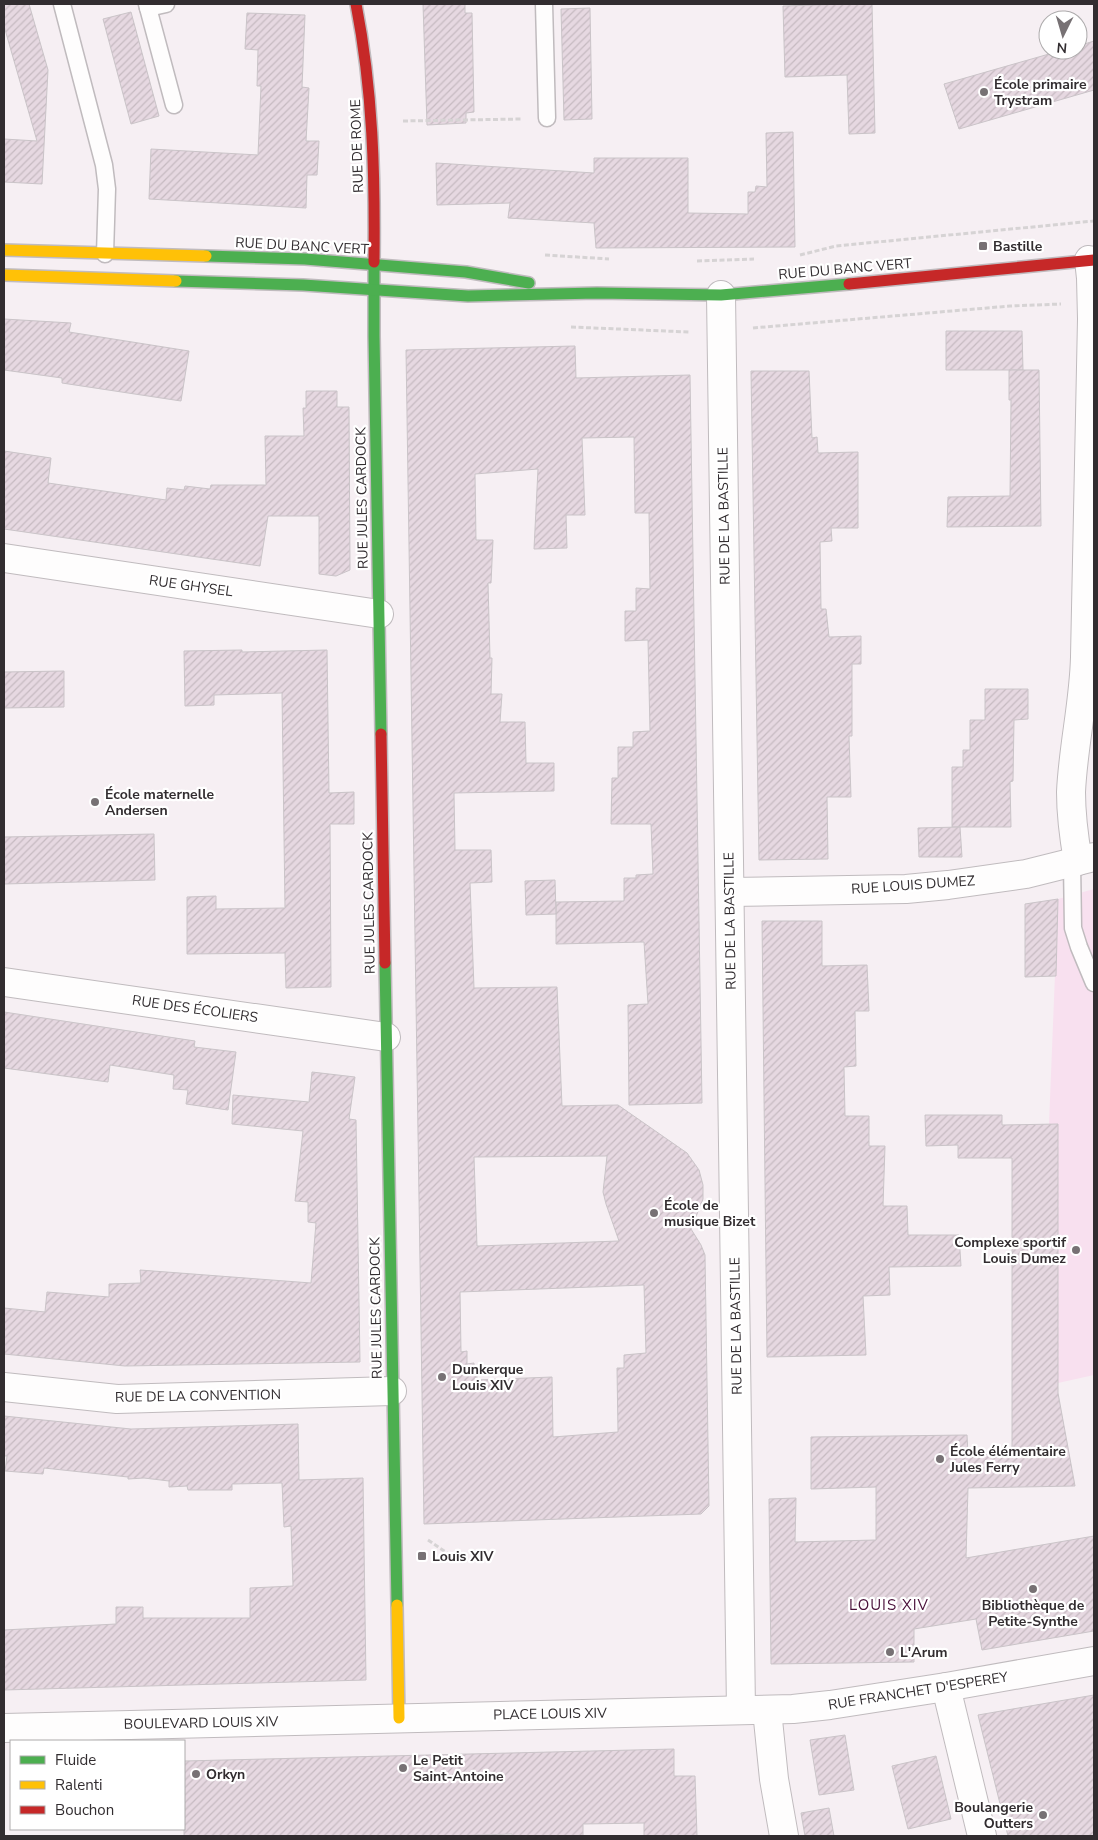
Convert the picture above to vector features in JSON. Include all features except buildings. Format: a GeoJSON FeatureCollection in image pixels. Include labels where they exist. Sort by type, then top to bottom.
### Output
{"type":"FeatureCollection","features":[{"type":"Feature","properties":{"kind":"street","name":"RUE DE ROME"},"geometry":{"type":"LineString","coordinates":[[356,4],[369,76],[372,121],[374,289]]}},
{"type":"Feature","properties":{"kind":"street","name":"RUE DU BANC VERT"},"geometry":{"type":"LineString","coordinates":[[4,250],[305,259],[466,272],[597,293]]}},
{"type":"Feature","properties":{"kind":"street","name":"RUE DU BANC VERT"},"geometry":{"type":"LineString","coordinates":[[4,275],[253,283],[468,296],[597,293],[721,295],[1092,260]]}},
{"type":"Feature","properties":{"kind":"street"},"geometry":{"type":"LineString","coordinates":[[1081,860],[1072,826],[1072,792],[1083,701],[1085,657],[1092,260]]}},
{"type":"Feature","properties":{"kind":"street","name":"RUE JULES CARDOCK"},"geometry":{"type":"LineString","coordinates":[[374,289],[399,1718]]}},
{"type":"Feature","properties":{"kind":"street","name":"RUE DE LA BASTILLE"},"geometry":{"type":"LineString","coordinates":[[721,295],[739,1548],[754,1710]]}},
{"type":"Feature","properties":{"kind":"street","name":"RUE GHYSEL"},"geometry":{"type":"LineString","coordinates":[[4,558],[379,614]]}},
{"type":"Feature","properties":{"kind":"street","name":"RUE LOUIS DUMEZ"},"geometry":{"type":"LineString","coordinates":[[730,892],[913,888],[970,883],[1026,874],[1081,860]]}},
{"type":"Feature","properties":{"kind":"street","name":"RUE DES ÉCOLIERS"},"geometry":{"type":"LineString","coordinates":[[4,982],[386,1037]]}},
{"type":"Feature","properties":{"kind":"street","name":"RUE DE LA CONVENTION"},"geometry":{"type":"LineString","coordinates":[[4,1387],[117,1399],[392,1391]]}},
{"type":"Feature","properties":{"kind":"street","name":"RUE FRANCHET D'ESPEREY"},"geometry":{"type":"LineString","coordinates":[[754,1710],[830,1706],[1094,1661]]}},
{"type":"Feature","properties":{"kind":"street"},"geometry":{"type":"LineString","coordinates":[[946,1687],[982,1836]]}},
{"type":"Feature","properties":{"kind":"street"},"geometry":{"type":"LineString","coordinates":[[754,1710],[773,1769],[784,1836]]}},
{"type":"Feature","properties":{"kind":"street","name":"PLACE LOUIS XIV"},"geometry":{"type":"LineString","coordinates":[[399,1718],[754,1710]]}},
{"type":"Feature","properties":{"kind":"street","name":"BOULEVARD LOUIS XIV"},"geometry":{"type":"LineString","coordinates":[[4,1728],[399,1718]]}},
{"type":"Feature","properties":{"kind":"lane"},"geometry":{"type":"LineString","coordinates":[[62,4],[104,165],[107,189],[105,254]]}},
{"type":"Feature","properties":{"kind":"lane"},"geometry":{"type":"LineString","coordinates":[[166,4],[148,6],[174,105]]}},
{"type":"Feature","properties":{"kind":"lane"},"geometry":{"type":"LineString","coordinates":[[544,4],[547,118]]}},
{"type":"Feature","properties":{"kind":"lane"},"geometry":{"type":"LineString","coordinates":[[1081,860],[1074,928],[1082,956],[1094,983]]}},
{"type":"Feature","properties":{"kind":"path"},"geometry":{"type":"LineString","coordinates":[[372,121],[547,118]]}},
{"type":"Feature","properties":{"kind":"path"},"geometry":{"type":"LineString","coordinates":[[798,255],[836,246],[1094,222]]}},
{"type":"Feature","properties":{"kind":"path"},"geometry":{"type":"LineString","coordinates":[[540,255],[616,260]]}},
{"type":"Feature","properties":{"kind":"path"},"geometry":{"type":"LineString","coordinates":[[692,261],[759,258]]}},
{"type":"Feature","properties":{"kind":"shaded area","name":"Complexe sportif Louis Dumez"},"geometry":{"type":"Polygon","coordinates":[[[1094,889],[1094,1375],[1058,1383],[1058,1124],[1049,1124],[1058,899],[1094,889]]]}},
{"type":"Feature","properties":{"kind":"traffic: fast"},"geometry":{"type":"LineString","coordinates":[[206,256],[305,259],[466,272],[529,283]]}},
{"type":"Feature","properties":{"kind":"traffic: fast"},"geometry":{"type":"LineString","coordinates":[[374,262],[381,734]]}},
{"type":"Feature","properties":{"kind":"traffic: fast"},"geometry":{"type":"LineString","coordinates":[[176,281],[303,285],[468,296],[597,293],[721,295],[849,284]]}},
{"type":"Feature","properties":{"kind":"traffic: fast"},"geometry":{"type":"LineString","coordinates":[[385,963],[397,1605]]}},
{"type":"Feature","properties":{"kind":"traffic: slow"},"geometry":{"type":"LineString","coordinates":[[4,250],[206,256]]}},
{"type":"Feature","properties":{"kind":"traffic: slow"},"geometry":{"type":"LineString","coordinates":[[4,275],[176,281]]}},
{"type":"Feature","properties":{"kind":"traffic: slow"},"geometry":{"type":"LineString","coordinates":[[397,1605],[399,1718]]}},
{"type":"Feature","properties":{"kind":"traffic: jam"},"geometry":{"type":"LineString","coordinates":[[356,4],[362,36],[372,133],[374,262]]}},
{"type":"Feature","properties":{"kind":"traffic: jam"},"geometry":{"type":"LineString","coordinates":[[849,284],[1094,260]]}},
{"type":"Feature","properties":{"kind":"traffic: jam"},"geometry":{"type":"LineString","coordinates":[[381,734],[385,963]]}},
{"type":"Feature","properties":{"kind":"place","name":"École primaire Trystram"},"geometry":{"type":"Point","coordinates":[984,92]}},
{"type":"Feature","properties":{"kind":"place","name":"Bastille"},"geometry":{"type":"Point","coordinates":[983,246]}},
{"type":"Feature","properties":{"kind":"place","name":"École maternelle Andersen"},"geometry":{"type":"Point","coordinates":[95,802]}},
{"type":"Feature","properties":{"kind":"place","name":"École de musique Bizet"},"geometry":{"type":"Point","coordinates":[654,1213]}},
{"type":"Feature","properties":{"kind":"place","name":"Complexe sportif Louis Dumez"},"geometry":{"type":"Point","coordinates":[1076,1250]}},
{"type":"Feature","properties":{"kind":"place","name":"Dunkerque Louis XIV"},"geometry":{"type":"Point","coordinates":[442,1377]}},
{"type":"Feature","properties":{"kind":"place","name":"École élémentaire Jules Ferry"},"geometry":{"type":"Point","coordinates":[940,1459]}},
{"type":"Feature","properties":{"kind":"place","name":"Louis XIV"},"geometry":{"type":"Point","coordinates":[422,1556]}},
{"type":"Feature","properties":{"kind":"place","name":"Bibliothèque de Petite-Synthe"},"geometry":{"type":"Point","coordinates":[1033,1589]}},
{"type":"Feature","properties":{"kind":"place","name":"L'Arum"},"geometry":{"type":"Point","coordinates":[890,1652]}},
{"type":"Feature","properties":{"kind":"place","name":"Le Petit Saint-Antoine"},"geometry":{"type":"Point","coordinates":[403,1768]}},
{"type":"Feature","properties":{"kind":"place","name":"Orkyn"},"geometry":{"type":"Point","coordinates":[196,1774]}},
{"type":"Feature","properties":{"kind":"place","name":"Boulangerie Outters"},"geometry":{"type":"Point","coordinates":[1043,1815]}},
{"type":"Feature","properties":{"kind":"district","name":"LOUIS XIV"},"geometry":{"type":"Point","coordinates":[889,1605]}}]}
